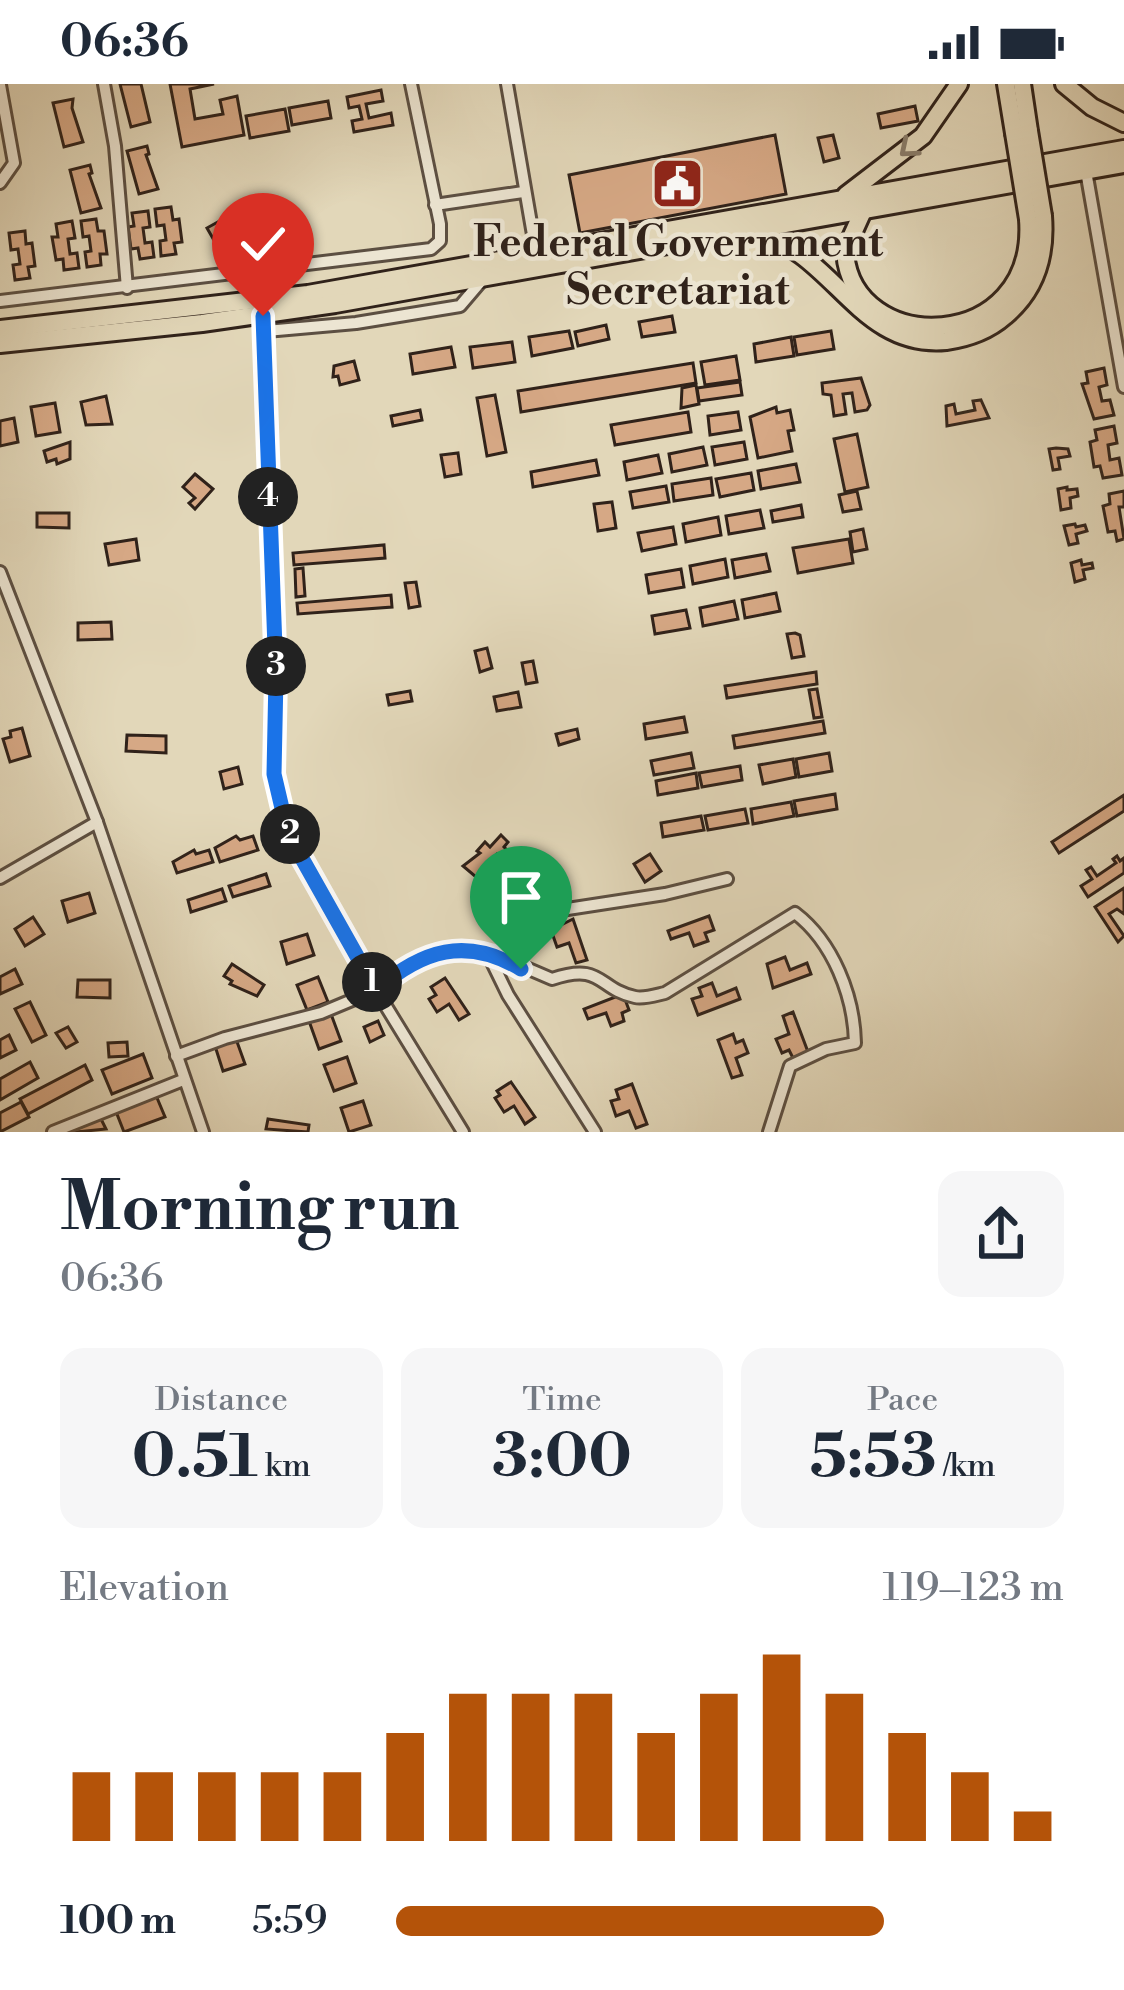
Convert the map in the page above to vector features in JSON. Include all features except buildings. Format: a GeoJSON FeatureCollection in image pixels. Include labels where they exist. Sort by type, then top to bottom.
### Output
{"type":"FeatureCollection","features":[{"type":"Feature","properties":{"kind":"highway"},"geometry":{"type":"LineString","coordinates":[[841,199],[923,136],[949,105],[959,84]]}},
{"type":"Feature","properties":{"kind":"highway"},"geometry":{"type":"LineString","coordinates":[[752,232],[786,243],[806,256],[864,316],[880,326],[914,340],[949,340],[987,329],[1020,301],[1039,266],[1022,132],[1006,84]]}},
{"type":"Feature","properties":{"kind":"highway"},"geometry":{"type":"LineString","coordinates":[[1022,84],[1022,132]]}},
{"type":"Feature","properties":{"kind":"highway"},"geometry":{"type":"LineString","coordinates":[[1064,84],[1124,123]]}},
{"type":"Feature","properties":{"kind":"highway"},"geometry":{"type":"LineString","coordinates":[[0,344],[265,323],[841,199],[1124,149]]}},
{"type":"Feature","properties":{"kind":"highway"},"geometry":{"type":"LineString","coordinates":[[0,329],[242,304],[752,232],[1124,164]]}},
{"type":"Feature","properties":{"kind":"highway"},"geometry":{"type":"LineString","coordinates":[[863,211],[845,251],[856,286],[885,314],[923,326],[977,318],[1003,300],[1022,274],[1036,218]]}},
{"type":"Feature","properties":{"kind":"street"},"geometry":{"type":"LineString","coordinates":[[104,84],[116,146],[127,288]]}},
{"type":"Feature","properties":{"kind":"street"},"geometry":{"type":"LineString","coordinates":[[0,301],[431,249],[440,241],[411,84]]}},
{"type":"Feature","properties":{"kind":"street"},"geometry":{"type":"LineString","coordinates":[[507,84],[538,261]]}},
{"type":"Feature","properties":{"kind":"street"},"geometry":{"type":"LineString","coordinates":[[0,85],[14,163],[0,183]]}},
{"type":"Feature","properties":{"kind":"street"},"geometry":{"type":"LineString","coordinates":[[1086,170],[1124,387]]}},
{"type":"Feature","properties":{"kind":"street"},"geometry":{"type":"LineString","coordinates":[[434,205],[523,192]]}},
{"type":"Feature","properties":{"kind":"street"},"geometry":{"type":"LineString","coordinates":[[265,323],[276,676],[274,774],[285,821],[376,990],[463,1132]]}},
{"type":"Feature","properties":{"kind":"street"},"geometry":{"type":"LineString","coordinates":[[0,572],[97,822],[203,1132]]}},
{"type":"Feature","properties":{"kind":"street"},"geometry":{"type":"LineString","coordinates":[[0,878],[97,822]]}},
{"type":"Feature","properties":{"kind":"street"},"geometry":{"type":"LineString","coordinates":[[503,958],[519,927],[536,914],[727,879]]}},
{"type":"Feature","properties":{"kind":"street"},"geometry":{"type":"LineString","coordinates":[[176,1056],[321,1013],[376,990],[419,960],[447,949],[503,958],[552,979],[571,973],[594,974],[634,997],[649,997],[665,993],[795,913],[820,936],[848,993],[855,1043],[826,1049],[790,1066],[769,1132]]}},
{"type":"Feature","properties":{"kind":"street"},"geometry":{"type":"LineString","coordinates":[[489,956],[508,995],[595,1132]]}},
{"type":"Feature","properties":{"kind":"street"},"geometry":{"type":"LineString","coordinates":[[53,1132],[183,1080]]}},
{"type":"Feature","properties":{"kind":"place","name":"Federal Government Secretariat"},"geometry":{"type":"Point","coordinates":[678,184]}},
{"type":"Feature","properties":{"kind":"route"},"geometry":{"type":"LineString","coordinates":[[263,316],[276,676],[274,774],[285,821],[376,990],[419,960],[447,949],[503,958],[521,969]]}}]}
